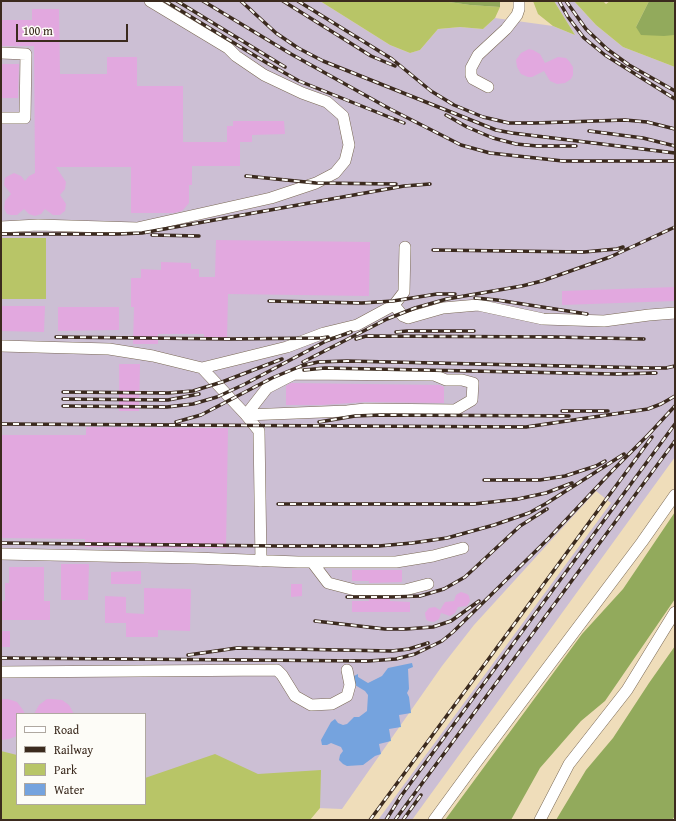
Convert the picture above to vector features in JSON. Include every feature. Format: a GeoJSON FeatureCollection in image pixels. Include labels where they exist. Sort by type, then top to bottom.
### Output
{"type":"FeatureCollection","features":[{"type":"Feature","properties":{"kind":"lane"},"geometry":{"type":"LineString","coordinates":[[1,227],[38,225],[138,228],[271,198],[316,183],[335,173],[345,161],[349,145],[343,116],[327,102],[302,94],[264,76],[236,56],[228,48],[150,1]]}},
{"type":"Feature","properties":{"kind":"lane"},"geometry":{"type":"LineString","coordinates":[[488,87],[473,79],[470,75],[471,68],[478,55],[506,29],[518,15],[519,1]]}},
{"type":"Feature","properties":{"kind":"lane"},"geometry":{"type":"LineString","coordinates":[[1,53],[26,54],[25,118],[1,118]]}},
{"type":"Feature","properties":{"kind":"lane"},"geometry":{"type":"LineString","coordinates":[[1,346],[109,349],[153,356],[202,368],[287,348],[324,333],[357,325],[394,305],[404,292],[405,247]]}},
{"type":"Feature","properties":{"kind":"lane"},"geometry":{"type":"LineString","coordinates":[[394,305],[403,316],[408,318],[443,308],[478,305],[543,319],[604,321],[675,313]]}},
{"type":"Feature","properties":{"kind":"lane"},"geometry":{"type":"LineString","coordinates":[[202,368],[259,431],[261,560]]}},
{"type":"Feature","properties":{"kind":"lane"},"geometry":{"type":"LineString","coordinates":[[294,374],[434,375],[446,380],[462,380],[473,383],[472,400],[455,410],[365,409],[246,416],[267,388],[294,374]]}},
{"type":"Feature","properties":{"kind":"lane"},"geometry":{"type":"LineString","coordinates":[[434,820],[642,542],[675,495]]}},
{"type":"Feature","properties":{"kind":"lane"},"geometry":{"type":"LineString","coordinates":[[1,554],[312,562],[396,562],[433,556],[463,548]]}},
{"type":"Feature","properties":{"kind":"lane"},"geometry":{"type":"LineString","coordinates":[[312,562],[328,583],[355,590],[405,590],[428,584]]}},
{"type":"Feature","properties":{"kind":"lane"},"geometry":{"type":"LineString","coordinates":[[540,820],[569,764],[627,690],[675,612]]}},
{"type":"Feature","properties":{"kind":"lane"},"geometry":{"type":"LineString","coordinates":[[1,672],[277,670],[282,675],[295,696],[311,705],[332,704],[347,696],[350,685],[347,670]]}},
{"type":"Feature","properties":{"kind":"shaded area"},"geometry":{"type":"Polygon","coordinates":[[[1,1],[320,1],[390,45],[410,53],[420,50],[438,29],[460,27],[483,29],[495,18],[553,26],[575,35],[554,1],[574,1],[596,25],[623,47],[675,67],[675,457],[412,820],[378,820],[611,503],[596,491],[474,625],[442,666],[342,809],[146,801],[146,713],[16,713],[16,797],[1,796],[1,1]]]}},
{"type":"Feature","properties":{"kind":"green space"},"geometry":{"type":"Polygon","coordinates":[[[320,1],[442,1],[500,7],[495,18],[483,29],[460,27],[438,29],[420,50],[410,53],[390,45],[320,1]]]}},
{"type":"Feature","properties":{"kind":"green space"},"geometry":{"type":"Polygon","coordinates":[[[442,1],[500,1],[500,7],[470,5],[442,1]]]}},
{"type":"Feature","properties":{"kind":"green space"},"geometry":{"type":"Polygon","coordinates":[[[533,1],[554,1],[575,35],[553,26],[538,14],[533,1]]]}},
{"type":"Feature","properties":{"kind":"green space"},"geometry":{"type":"Polygon","coordinates":[[[574,1],[603,1],[606,4],[610,1],[649,1],[636,27],[674,35],[675,33],[675,67],[623,47],[596,25],[574,1]]]}},
{"type":"Feature","properties":{"kind":"green space"},"geometry":{"type":"Polygon","coordinates":[[[649,1],[673,1],[675,5],[674,35],[641,35],[636,27],[649,1]]]}},
{"type":"Feature","properties":{"kind":"green space"},"geometry":{"type":"Polygon","coordinates":[[[2,238],[46,238],[46,299],[1,299],[2,238]]]}},
{"type":"Feature","properties":{"kind":"green space"},"geometry":{"type":"Polygon","coordinates":[[[675,512],[675,599],[605,701],[581,721],[540,768],[511,820],[445,820],[582,634],[623,589],[675,512]]]}},
{"type":"Feature","properties":{"kind":"green space"},"geometry":{"type":"Polygon","coordinates":[[[675,646],[675,816],[672,820],[556,820],[586,770],[613,738],[675,646]]]}},
{"type":"Feature","properties":{"kind":"green space"},"geometry":{"type":"Polygon","coordinates":[[[1,751],[16,755],[16,805],[146,805],[146,778],[215,754],[258,774],[321,770],[320,808],[310,820],[1,820],[1,751]]]}},
{"type":"Feature","properties":{"kind":"water"},"geometry":{"type":"Polygon","coordinates":[[[412,663],[413,667],[408,669],[409,689],[407,693],[411,713],[399,715],[401,727],[389,729],[391,741],[379,744],[381,754],[375,756],[363,765],[347,766],[343,764],[339,760],[343,751],[341,747],[331,743],[322,745],[321,740],[331,722],[335,719],[338,723],[343,725],[347,724],[354,717],[359,717],[367,711],[368,695],[365,691],[355,685],[354,676],[358,674],[358,677],[368,683],[382,676],[388,668],[412,663]]]}},
{"type":"Feature","properties":{"kind":"building"},"geometry":{"type":"Polygon","coordinates":[[[32,9],[59,9],[60,74],[107,74],[107,57],[137,57],[137,86],[183,86],[183,142],[227,142],[227,126],[233,126],[233,121],[284,121],[285,134],[252,135],[252,142],[240,142],[240,166],[192,166],[192,185],[189,185],[189,203],[182,211],[174,213],[131,213],[131,167],[56,167],[66,182],[65,189],[60,195],[66,204],[65,211],[60,215],[53,215],[45,209],[41,214],[35,216],[29,214],[24,209],[17,215],[7,214],[4,208],[5,201],[11,194],[4,185],[5,178],[14,173],[21,176],[25,181],[29,176],[35,173],[34,46],[1,46],[1,20],[32,20],[32,9]]]}},
{"type":"Feature","properties":{"kind":"building"},"geometry":{"type":"Polygon","coordinates":[[[529,49],[540,54],[545,63],[558,57],[566,58],[573,67],[573,75],[571,79],[565,83],[557,84],[550,81],[544,71],[532,77],[521,74],[517,67],[516,60],[521,53],[529,49]]]}},
{"type":"Feature","properties":{"kind":"building"},"geometry":{"type":"Polygon","coordinates":[[[1,64],[19,64],[18,98],[1,98],[1,64]]]}},
{"type":"Feature","properties":{"kind":"building"},"geometry":{"type":"Polygon","coordinates":[[[216,240],[370,242],[369,296],[228,294],[227,338],[204,338],[204,334],[158,334],[158,344],[133,344],[134,307],[131,307],[131,278],[141,278],[141,269],[161,270],[161,262],[191,263],[191,269],[199,269],[199,277],[215,277],[216,240]]]}},
{"type":"Feature","properties":{"kind":"building"},"geometry":{"type":"Polygon","coordinates":[[[675,287],[675,301],[562,305],[562,291],[675,287]]]}},
{"type":"Feature","properties":{"kind":"building"},"geometry":{"type":"Polygon","coordinates":[[[1,306],[45,306],[44,332],[1,331],[1,306]]]}},
{"type":"Feature","properties":{"kind":"building"},"geometry":{"type":"Polygon","coordinates":[[[58,307],[119,307],[119,330],[58,331],[58,307]]]}},
{"type":"Feature","properties":{"kind":"building"},"geometry":{"type":"Polygon","coordinates":[[[119,364],[140,364],[139,411],[119,411],[119,364]]]}},
{"type":"Feature","properties":{"kind":"building"},"geometry":{"type":"Polygon","coordinates":[[[291,383],[439,385],[444,387],[444,403],[365,402],[322,405],[286,405],[286,386],[291,383]]]}},
{"type":"Feature","properties":{"kind":"building"},"geometry":{"type":"Polygon","coordinates":[[[86,427],[228,428],[226,548],[85,547],[85,539],[1,538],[1,435],[86,435],[86,427]]]}},
{"type":"Feature","properties":{"kind":"building"},"geometry":{"type":"Polygon","coordinates":[[[61,564],[89,564],[88,600],[61,600],[61,564]]]}},
{"type":"Feature","properties":{"kind":"building"},"geometry":{"type":"Polygon","coordinates":[[[9,567],[44,567],[44,601],[50,601],[50,620],[1,620],[1,601],[5,601],[5,583],[9,583],[9,567]]]}},
{"type":"Feature","properties":{"kind":"building"},"geometry":{"type":"Polygon","coordinates":[[[352,570],[402,570],[402,582],[369,583],[369,581],[352,581],[352,570]]]}},
{"type":"Feature","properties":{"kind":"building"},"geometry":{"type":"Polygon","coordinates":[[[141,571],[141,584],[111,584],[111,572],[141,571]]]}},
{"type":"Feature","properties":{"kind":"building"},"geometry":{"type":"Polygon","coordinates":[[[291,584],[302,584],[302,596],[291,597],[291,584]]]}},
{"type":"Feature","properties":{"kind":"building"},"geometry":{"type":"Polygon","coordinates":[[[144,588],[191,589],[190,631],[158,630],[158,637],[126,637],[126,623],[105,623],[105,596],[126,597],[126,613],[144,614],[144,588]]]}},
{"type":"Feature","properties":{"kind":"building"},"geometry":{"type":"Polygon","coordinates":[[[461,592],[469,596],[470,601],[467,606],[458,607],[455,613],[450,616],[441,613],[439,619],[434,622],[426,619],[425,613],[429,608],[435,607],[440,610],[445,602],[454,601],[456,595],[461,592]]]}},
{"type":"Feature","properties":{"kind":"building"},"geometry":{"type":"Polygon","coordinates":[[[369,597],[390,597],[390,601],[410,602],[410,612],[352,612],[352,601],[369,601],[369,597]]]}},
{"type":"Feature","properties":{"kind":"building"},"geometry":{"type":"Polygon","coordinates":[[[1,631],[10,631],[10,647],[1,647],[1,631]]]}},
{"type":"Feature","properties":{"kind":"building"},"geometry":{"type":"Polygon","coordinates":[[[1,699],[8,699],[17,702],[24,713],[16,713],[16,736],[1,740],[1,699]]]}},
{"type":"Feature","properties":{"kind":"building"},"geometry":{"type":"Polygon","coordinates":[[[47,699],[62,700],[69,705],[73,713],[35,713],[39,705],[47,699]]]}},
{"type":"Feature","properties":{"kind":"railway"},"geometry":{"type":"LineString","coordinates":[[165,1],[299,81],[404,123]]}},
{"type":"Feature","properties":{"kind":"railway"},"geometry":{"type":"LineString","coordinates":[[177,1],[285,67]]}},
{"type":"Feature","properties":{"kind":"railway"},"geometry":{"type":"LineString","coordinates":[[203,1],[291,54],[390,109],[461,145],[490,153],[563,161],[675,161]]}},
{"type":"Feature","properties":{"kind":"railway"},"geometry":{"type":"LineString","coordinates":[[241,1],[276,33],[298,48],[323,61],[496,130],[675,153]]}},
{"type":"Feature","properties":{"kind":"railway"},"geometry":{"type":"LineString","coordinates":[[283,1],[371,56],[395,66]]}},
{"type":"Feature","properties":{"kind":"railway"},"geometry":{"type":"LineString","coordinates":[[298,1],[392,59],[431,91],[454,105],[483,117],[509,123],[625,120],[647,122],[675,129]]}},
{"type":"Feature","properties":{"kind":"railway"},"geometry":{"type":"LineString","coordinates":[[559,1],[568,17],[584,38],[605,55],[675,99]]}},
{"type":"Feature","properties":{"kind":"railway"},"geometry":{"type":"LineString","coordinates":[[566,1],[586,29],[607,49],[629,65],[675,91]]}},
{"type":"Feature","properties":{"kind":"railway"},"geometry":{"type":"LineString","coordinates":[[446,115],[467,127],[493,138],[516,144],[537,146],[576,146]]}},
{"type":"Feature","properties":{"kind":"railway"},"geometry":{"type":"LineString","coordinates":[[589,131],[643,138],[675,146]]}},
{"type":"Feature","properties":{"kind":"railway"},"geometry":{"type":"LineString","coordinates":[[246,176],[316,183],[396,184]]}},
{"type":"Feature","properties":{"kind":"railway"},"geometry":{"type":"LineString","coordinates":[[1,234],[142,233],[404,186],[430,184]]}},
{"type":"Feature","properties":{"kind":"railway"},"geometry":{"type":"LineString","coordinates":[[303,362],[387,319],[415,308],[447,299],[542,281],[610,257],[675,227]]}},
{"type":"Feature","properties":{"kind":"railway"},"geometry":{"type":"LineString","coordinates":[[152,235],[199,236]]}},
{"type":"Feature","properties":{"kind":"railway"},"geometry":{"type":"LineString","coordinates":[[433,250],[584,252],[617,249],[623,247]]}},
{"type":"Feature","properties":{"kind":"railway"},"geometry":{"type":"LineString","coordinates":[[269,301],[362,303],[393,301],[437,294],[455,294]]}},
{"type":"Feature","properties":{"kind":"railway"},"geometry":{"type":"LineString","coordinates":[[475,298],[587,314]]}},
{"type":"Feature","properties":{"kind":"railway"},"geometry":{"type":"LineString","coordinates":[[396,332],[474,331]]}},
{"type":"Feature","properties":{"kind":"railway"},"geometry":{"type":"LineString","coordinates":[[63,406],[167,407],[193,404],[217,397],[245,384],[326,341],[351,332]]}},
{"type":"Feature","properties":{"kind":"railway"},"geometry":{"type":"LineString","coordinates":[[356,339],[366,336],[644,339]]}},
{"type":"Feature","properties":{"kind":"railway"},"geometry":{"type":"LineString","coordinates":[[56,337],[231,339],[328,337]]}},
{"type":"Feature","properties":{"kind":"railway"},"geometry":{"type":"LineString","coordinates":[[63,392],[168,393],[193,391],[222,382],[282,359]]}},
{"type":"Feature","properties":{"kind":"railway"},"geometry":{"type":"LineString","coordinates":[[176,422],[201,415],[272,378],[301,366],[318,362],[347,361],[651,368],[666,368],[675,366]]}},
{"type":"Feature","properties":{"kind":"railway"},"geometry":{"type":"LineString","coordinates":[[304,370],[325,368],[616,374],[656,373]]}},
{"type":"Feature","properties":{"kind":"railway"},"geometry":{"type":"LineString","coordinates":[[63,399],[168,400],[199,394]]}},
{"type":"Feature","properties":{"kind":"railway"},"geometry":{"type":"LineString","coordinates":[[1,424],[526,427],[648,409],[675,396]]}},
{"type":"Feature","properties":{"kind":"railway"},"geometry":{"type":"LineString","coordinates":[[649,434],[675,406]]}},
{"type":"Feature","properties":{"kind":"railway"},"geometry":{"type":"LineString","coordinates":[[562,411],[608,411]]}},
{"type":"Feature","properties":{"kind":"railway"},"geometry":{"type":"LineString","coordinates":[[319,422],[355,416],[381,415],[569,416]]}},
{"type":"Feature","properties":{"kind":"railway"},"geometry":{"type":"LineString","coordinates":[[386,820],[401,796],[675,424]]}},
{"type":"Feature","properties":{"kind":"railway"},"geometry":{"type":"LineString","coordinates":[[1,658],[368,661],[396,659],[415,654],[442,641],[453,632],[548,539],[652,431]]}},
{"type":"Feature","properties":{"kind":"railway"},"geometry":{"type":"LineString","coordinates":[[370,820],[652,437]]}},
{"type":"Feature","properties":{"kind":"railway"},"geometry":{"type":"LineString","coordinates":[[395,820],[675,441]]}},
{"type":"Feature","properties":{"kind":"railway"},"geometry":{"type":"LineString","coordinates":[[1,543],[279,546],[379,546],[412,543],[447,538],[494,525],[529,513],[624,454]]}},
{"type":"Feature","properties":{"kind":"railway"},"geometry":{"type":"LineString","coordinates":[[484,480],[540,480],[565,476],[596,466],[605,461]]}},
{"type":"Feature","properties":{"kind":"railway"},"geometry":{"type":"LineString","coordinates":[[278,504],[474,504],[518,499],[546,493],[572,483]]}},
{"type":"Feature","properties":{"kind":"railway"},"geometry":{"type":"LineString","coordinates":[[347,597],[420,596],[444,589],[465,577],[520,526],[547,509]]}},
{"type":"Feature","properties":{"kind":"railway"},"geometry":{"type":"LineString","coordinates":[[315,621],[385,629],[433,627],[451,621],[479,601]]}},
{"type":"Feature","properties":{"kind":"railway"},"geometry":{"type":"LineString","coordinates":[[188,655],[237,648],[392,651],[409,649],[428,643]]}},
{"type":"Feature","properties":{"kind":"railway"},"geometry":{"type":"LineString","coordinates":[[403,820],[421,795]]}}]}
